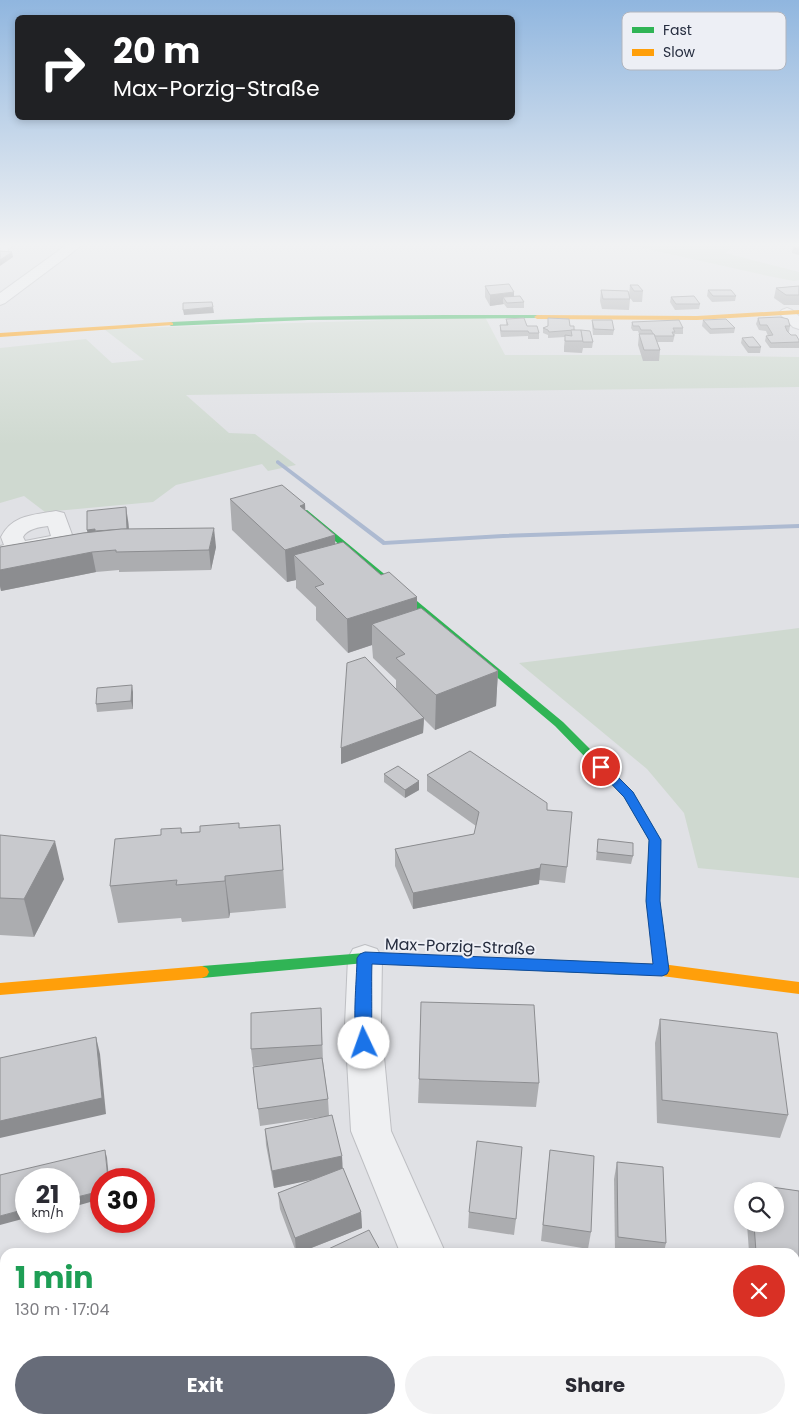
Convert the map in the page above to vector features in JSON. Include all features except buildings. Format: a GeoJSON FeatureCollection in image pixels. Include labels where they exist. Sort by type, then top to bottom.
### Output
{"type":"FeatureCollection","features":[{"type":"Feature","properties":{"kind":"street"},"geometry":{"type":"LineString","coordinates":[[0,335],[212,321],[400,317],[697,318],[793,313],[799,324]]}},
{"type":"Feature","properties":{"kind":"street"},"geometry":{"type":"LineString","coordinates":[[295,504],[559,724],[629,795],[655,840],[653,901],[662,970]]}},
{"type":"Feature","properties":{"kind":"street"},"geometry":{"type":"LineString","coordinates":[[365,958],[363,1025],[371,1131],[420,1248]]}},
{"type":"Feature","properties":{"kind":"street","name":"Max-Porzig-Straße"},"geometry":{"type":"LineString","coordinates":[[0,989],[365,958],[662,970],[799,988]]}},
{"type":"Feature","properties":{"kind":"shaded area"},"geometry":{"type":"Polygon","coordinates":[[[485,317],[505,355],[799,357],[799,387],[186,395],[229,433],[255,434],[296,465],[268,471],[262,464],[176,485],[153,502],[45,512],[24,496],[0,503],[0,348],[86,339],[112,363],[144,360],[104,329],[485,317]]]}},
{"type":"Feature","properties":{"kind":"shaded area"},"geometry":{"type":"Polygon","coordinates":[[[799,628],[799,878],[698,868],[684,813],[647,769],[519,663],[799,628]]]}},
{"type":"Feature","properties":{"kind":"waterway"},"geometry":{"type":"LineString","coordinates":[[278,462],[383,543],[503,536],[799,526]]}},
{"type":"Feature","properties":{"kind":"traffic: fast"},"geometry":{"type":"LineString","coordinates":[[171,324],[308,318],[537,317]]}},
{"type":"Feature","properties":{"kind":"traffic: fast"},"geometry":{"type":"LineString","coordinates":[[307,513],[559,724],[629,795],[655,840],[653,901],[662,970]]}},
{"type":"Feature","properties":{"kind":"traffic: fast"},"geometry":{"type":"LineString","coordinates":[[202,972],[365,958],[632,969]]}},
{"type":"Feature","properties":{"kind":"traffic: slow"},"geometry":{"type":"LineString","coordinates":[[537,317],[697,318],[792,312]]}},
{"type":"Feature","properties":{"kind":"traffic: slow"},"geometry":{"type":"LineString","coordinates":[[0,335],[171,324]]}},
{"type":"Feature","properties":{"kind":"traffic: slow"},"geometry":{"type":"LineString","coordinates":[[632,969],[662,970],[799,988]]}},
{"type":"Feature","properties":{"kind":"traffic: slow"},"geometry":{"type":"LineString","coordinates":[[0,989],[202,972]]}},
{"type":"Feature","properties":{"kind":"route"},"geometry":{"type":"LineString","coordinates":[[364,1043],[365,958],[662,970],[653,901],[655,840],[629,795],[601,767]]}}]}
